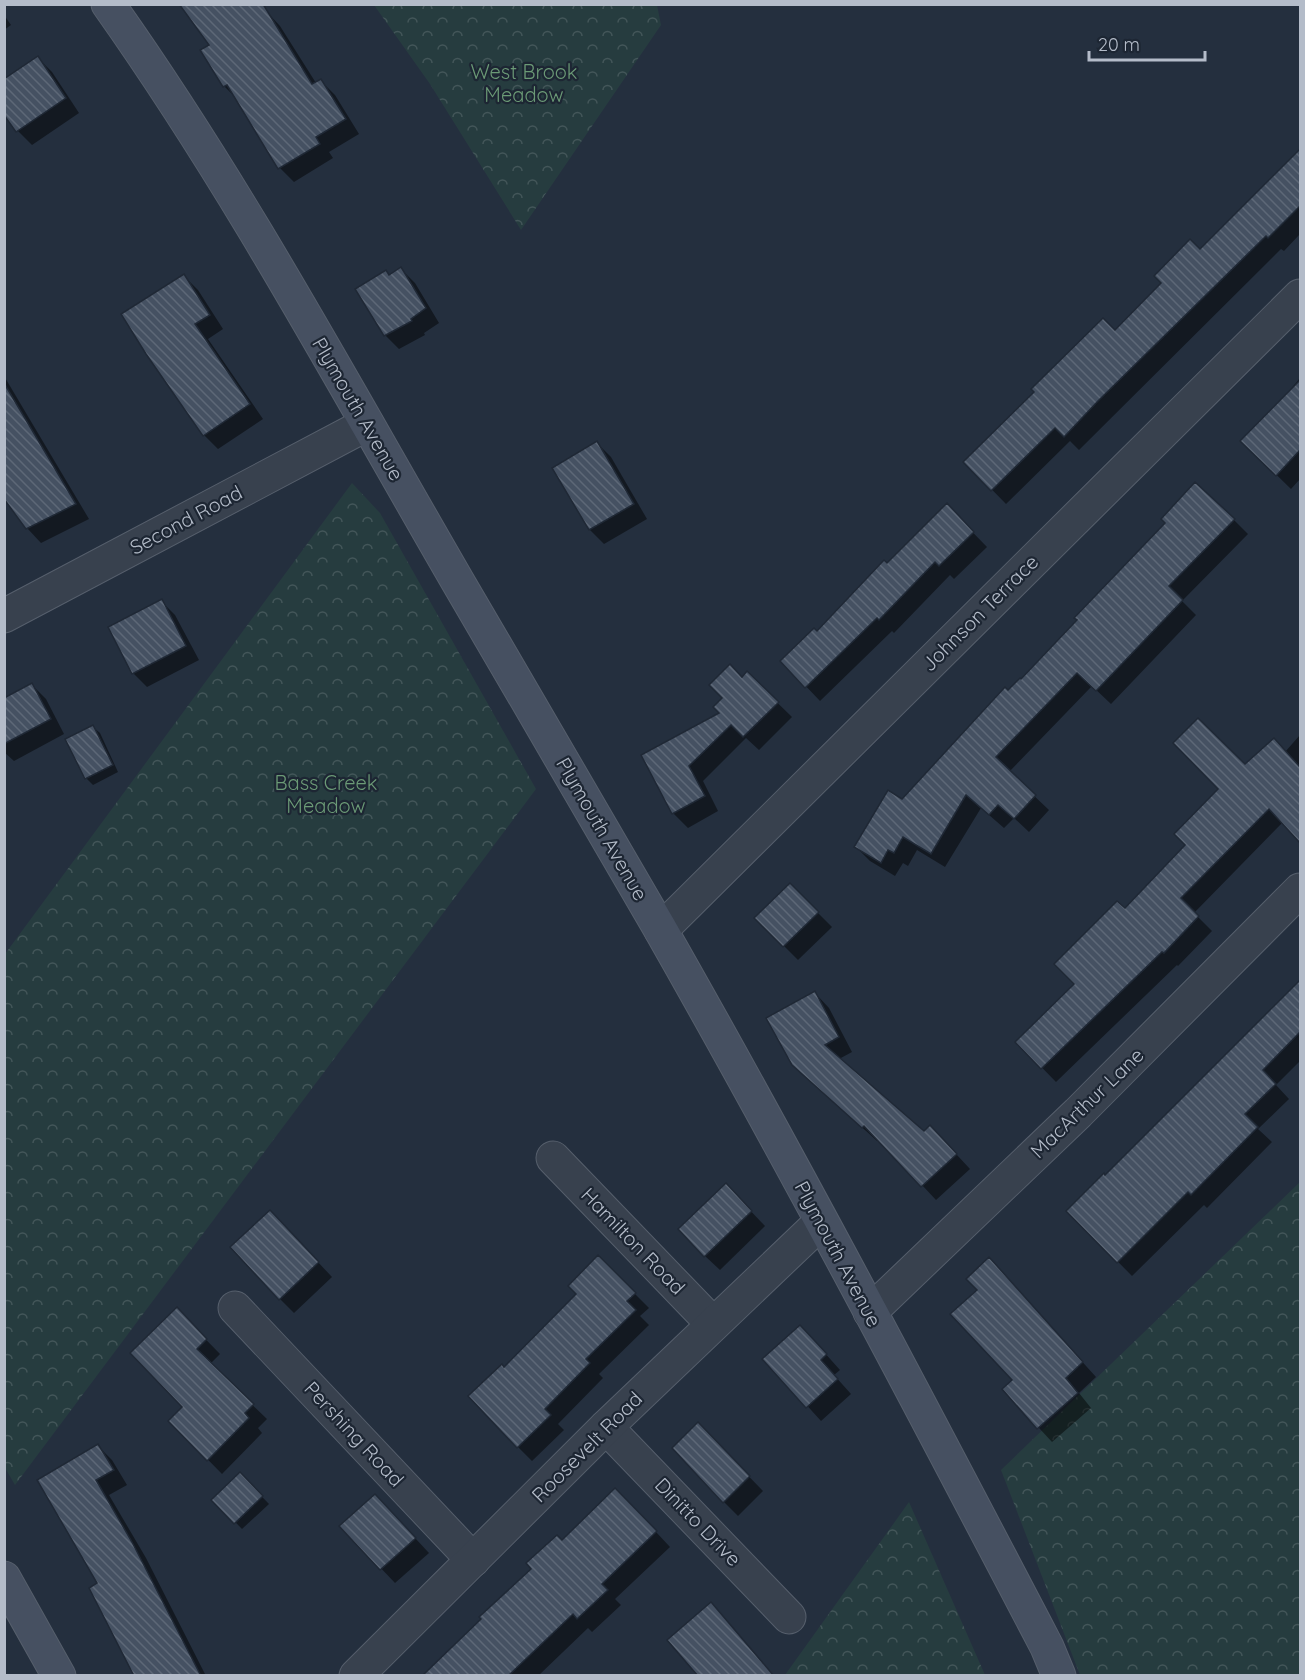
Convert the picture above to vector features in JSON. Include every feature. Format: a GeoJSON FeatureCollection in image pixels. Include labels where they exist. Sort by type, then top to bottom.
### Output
{"type":"FeatureCollection","features":[{"type":"Feature","properties":{"kind":"street","name":"Plymouth Avenue"},"geometry":{"type":"LineString","coordinates":[[108,4],[186,118],[260,236],[661,930],[870,1312],[1036,1626],[1059,1676]]}},
{"type":"Feature","properties":{"kind":"street","name":"Johnson Terrace"},"geometry":{"type":"LineString","coordinates":[[661,930],[1300,296]]}},
{"type":"Feature","properties":{"kind":"street","name":"Second Road"},"geometry":{"type":"LineString","coordinates":[[4,616],[367,424]]}},
{"type":"Feature","properties":{"kind":"street","name":"MacArthur Lane"},"geometry":{"type":"LineString","coordinates":[[870,1312],[1078,1113],[1300,890]]}},
{"type":"Feature","properties":{"kind":"street","name":"Hamilton Road"},"geometry":{"type":"LineString","coordinates":[[553,1158],[713,1324]]}},
{"type":"Feature","properties":{"kind":"street","name":"Roosevelt Road"},"geometry":{"type":"LineString","coordinates":[[371,1671],[473,1560],[606,1427],[821,1222]]}},
{"type":"Feature","properties":{"kind":"street","name":"Pershing Road"},"geometry":{"type":"LineString","coordinates":[[235,1308],[473,1560]]}},
{"type":"Feature","properties":{"kind":"street","name":"Dinitto Drive"},"geometry":{"type":"LineString","coordinates":[[606,1427],[789,1617]]}},
{"type":"Feature","properties":{"kind":"street"},"geometry":{"type":"LineString","coordinates":[[4,1578],[59,1676]]}},
{"type":"Feature","properties":{"kind":"green space","name":"West Brook Meadow"},"geometry":{"type":"Polygon","coordinates":[[[374,5],[657,5],[661,25],[521,230],[430,84],[374,5]]]}},
{"type":"Feature","properties":{"kind":"green space","name":"Bass Creek Meadow"},"geometry":{"type":"Polygon","coordinates":[[[352,483],[380,513],[536,789],[15,1485],[4,1466],[5,954],[352,483]]]}},
{"type":"Feature","properties":{"kind":"green space"},"geometry":{"type":"Polygon","coordinates":[[[1300,1182],[1300,1675],[1080,1675],[1001,1470],[1300,1182]]]}},
{"type":"Feature","properties":{"kind":"green space"},"geometry":{"type":"Polygon","coordinates":[[[909,1502],[985,1675],[785,1675],[909,1502]]]}},
{"type":"Feature","properties":{"kind":"building"},"geometry":{"type":"Polygon","coordinates":[[[179,4],[263,4],[312,84],[321,79],[346,119],[316,137],[320,144],[278,169],[227,85],[223,87],[200,50],[209,45],[179,4]]]}},
{"type":"Feature","properties":{"kind":"building"},"geometry":{"type":"Polygon","coordinates":[[[38,56],[66,98],[16,132],[4,115],[4,79],[38,56]]]}},
{"type":"Feature","properties":{"kind":"building"},"geometry":{"type":"Polygon","coordinates":[[[1300,149],[1300,206],[1268,238],[1266,236],[1064,437],[1055,428],[991,491],[963,462],[1034,392],[1031,389],[1103,318],[1115,330],[1161,283],[1154,276],[1190,239],[1200,249],[1300,149]]]}},
{"type":"Feature","properties":{"kind":"building"},"geometry":{"type":"Polygon","coordinates":[[[401,267],[426,308],[411,319],[412,321],[384,336],[355,289],[386,270],[389,275],[401,267]]]}},
{"type":"Feature","properties":{"kind":"building"},"geometry":{"type":"Polygon","coordinates":[[[184,274],[210,315],[195,324],[250,404],[203,436],[121,314],[184,274]]]}},
{"type":"Feature","properties":{"kind":"building"},"geometry":{"type":"Polygon","coordinates":[[[1300,380],[1300,450],[1276,476],[1240,441],[1300,380]]]}},
{"type":"Feature","properties":{"kind":"building"},"geometry":{"type":"Polygon","coordinates":[[[4,383],[76,504],[26,529],[4,499],[4,383]]]}},
{"type":"Feature","properties":{"kind":"building"},"geometry":{"type":"Polygon","coordinates":[[[597,441],[634,504],[589,530],[552,468],[597,441]]]}},
{"type":"Feature","properties":{"kind":"building"},"geometry":{"type":"Polygon","coordinates":[[[1195,482],[1235,519],[1169,586],[1183,600],[1096,691],[1077,673],[996,757],[1036,795],[1014,819],[998,805],[989,815],[966,795],[931,854],[903,837],[894,853],[888,850],[881,863],[854,847],[888,790],[902,799],[1005,687],[1008,690],[1021,679],[1077,620],[1074,618],[1165,523],[1161,519],[1195,482]]]}},
{"type":"Feature","properties":{"kind":"building"},"geometry":{"type":"Polygon","coordinates":[[[947,503],[974,532],[939,566],[935,562],[879,620],[877,618],[805,688],[780,661],[814,628],[817,631],[884,560],[887,563],[947,503]]]}},
{"type":"Feature","properties":{"kind":"building"},"geometry":{"type":"Polygon","coordinates":[[[162,599],[186,646],[132,674],[108,627],[162,599]]]}},
{"type":"Feature","properties":{"kind":"building"},"geometry":{"type":"Polygon","coordinates":[[[730,664],[742,677],[747,671],[779,702],[743,737],[731,725],[689,766],[705,796],[672,814],[641,755],[719,713],[713,707],[722,698],[709,685],[730,664]]]}},
{"type":"Feature","properties":{"kind":"building"},"geometry":{"type":"Polygon","coordinates":[[[32,683],[51,719],[4,744],[4,698],[32,683]]]}},
{"type":"Feature","properties":{"kind":"building"},"geometry":{"type":"Polygon","coordinates":[[[1198,718],[1245,764],[1274,738],[1300,767],[1300,843],[1269,809],[1181,898],[1199,916],[1164,953],[1162,952],[1041,1069],[1015,1042],[1074,984],[1054,964],[1117,901],[1125,908],[1185,845],[1174,834],[1218,789],[1173,743],[1198,718]]]}},
{"type":"Feature","properties":{"kind":"building"},"geometry":{"type":"Polygon","coordinates":[[[93,725],[113,765],[85,779],[65,739],[93,725]]]}},
{"type":"Feature","properties":{"kind":"building"},"geometry":{"type":"Polygon","coordinates":[[[790,883],[819,912],[783,947],[754,918],[790,883]]]}},
{"type":"Feature","properties":{"kind":"building"},"geometry":{"type":"Polygon","coordinates":[[[1300,980],[1300,1032],[1263,1070],[1276,1084],[1245,1114],[1258,1127],[1191,1195],[1188,1192],[1117,1263],[1066,1211],[1300,980]]]}},
{"type":"Feature","properties":{"kind":"building"},"geometry":{"type":"Polygon","coordinates":[[[815,991],[839,1037],[825,1045],[924,1131],[930,1125],[957,1154],[921,1187],[864,1126],[862,1128],[792,1065],[766,1018],[815,991]]]}},
{"type":"Feature","properties":{"kind":"building"},"geometry":{"type":"Polygon","coordinates":[[[726,1183],[752,1211],[704,1257],[678,1229],[726,1183]]]}},
{"type":"Feature","properties":{"kind":"building"},"geometry":{"type":"Polygon","coordinates":[[[270,1210],[319,1262],[279,1300],[230,1247],[270,1210]]]}},
{"type":"Feature","properties":{"kind":"building"},"geometry":{"type":"Polygon","coordinates":[[[598,1255],[636,1293],[627,1301],[636,1310],[586,1359],[590,1363],[545,1409],[551,1415],[517,1448],[468,1396],[502,1364],[504,1367],[576,1294],[568,1286],[598,1255]]]}},
{"type":"Feature","properties":{"kind":"building"},"geometry":{"type":"Polygon","coordinates":[[[989,1257],[1083,1362],[1066,1378],[1078,1393],[1037,1429],[1002,1389],[1012,1380],[950,1314],[977,1290],[966,1279],[989,1257]]]}},
{"type":"Feature","properties":{"kind":"building"},"geometry":{"type":"Polygon","coordinates":[[[177,1307],[207,1339],[197,1349],[254,1404],[245,1413],[249,1418],[207,1461],[168,1421],[182,1407],[130,1353],[177,1307]]]}},
{"type":"Feature","properties":{"kind":"building"},"geometry":{"type":"Polygon","coordinates":[[[800,1325],[827,1354],[821,1360],[838,1379],[806,1408],[762,1359],[800,1325]]]}},
{"type":"Feature","properties":{"kind":"building"},"geometry":{"type":"Polygon","coordinates":[[[698,1422],[750,1476],[723,1503],[672,1448],[698,1422]]]}},
{"type":"Feature","properties":{"kind":"building"},"geometry":{"type":"Polygon","coordinates":[[[98,1444],[114,1470],[96,1480],[132,1542],[201,1676],[134,1676],[89,1588],[97,1583],[37,1480],[98,1444]]]}},
{"type":"Feature","properties":{"kind":"building"},"geometry":{"type":"Polygon","coordinates":[[[240,1472],[263,1496],[234,1524],[211,1500],[240,1472]]]}},
{"type":"Feature","properties":{"kind":"building"},"geometry":{"type":"Polygon","coordinates":[[[615,1488],[657,1531],[602,1584],[608,1590],[577,1619],[573,1614],[508,1676],[422,1676],[481,1619],[479,1617],[531,1569],[526,1563],[557,1535],[562,1540],[615,1488]]]}},
{"type":"Feature","properties":{"kind":"building"},"geometry":{"type":"Polygon","coordinates":[[[375,1494],[416,1538],[380,1570],[339,1526],[375,1494]]]}},
{"type":"Feature","properties":{"kind":"building"},"geometry":{"type":"Polygon","coordinates":[[[711,1602],[774,1676],[698,1676],[667,1640],[711,1602]]]}}]}
